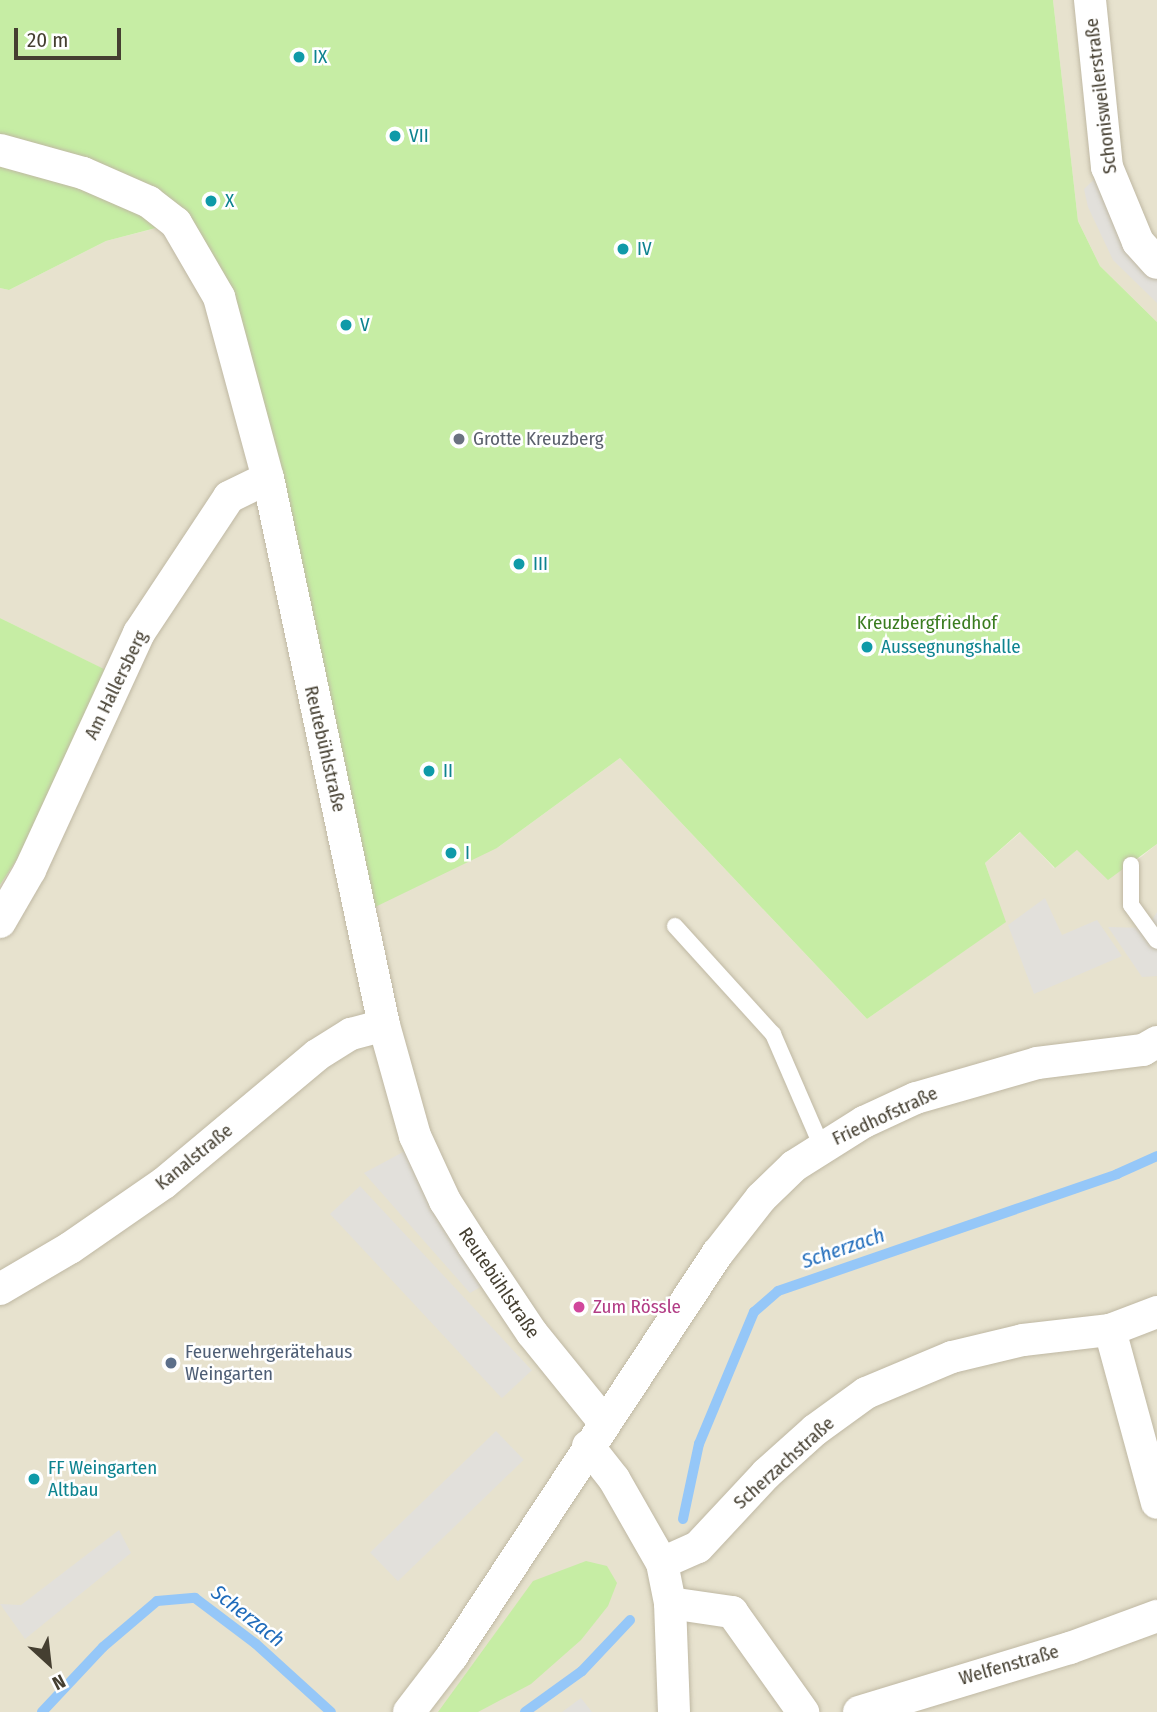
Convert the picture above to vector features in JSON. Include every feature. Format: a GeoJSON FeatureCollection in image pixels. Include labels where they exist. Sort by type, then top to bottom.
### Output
{"type":"FeatureCollection","features":[{"type":"Feature","properties":{"kind":"street","name":"Schonisweilerstraße"},"geometry":{"type":"LineString","coordinates":[[1090,0],[1107,167],[1138,242],[1157,263]]}},
{"type":"Feature","properties":{"kind":"street","name":"Reutebühlstraße"},"geometry":{"type":"LineString","coordinates":[[0,150],[83,173],[149,202],[176,223],[219,297],[268,478],[384,1025],[415,1136],[445,1201],[596,1434]]}},
{"type":"Feature","properties":{"kind":"street","name":"Am Hallersberg"},"geometry":{"type":"LineString","coordinates":[[0,922],[30,870],[139,633],[229,497],[268,478]]}},
{"type":"Feature","properties":{"kind":"street","name":"Kanalstraße"},"geometry":{"type":"LineString","coordinates":[[0,1289],[70,1248],[164,1183],[317,1055],[351,1034],[384,1025]]}},
{"type":"Feature","properties":{"kind":"street","name":"Friedhofstraße"},"geometry":{"type":"LineString","coordinates":[[596,1434],[752,1209],[794,1166],[822,1147],[906,1102],[970,1080],[1037,1063],[1152,1048]]}},
{"type":"Feature","properties":{"kind":"street","name":"Scherzachstraße"},"geometry":{"type":"LineString","coordinates":[[662,1563],[698,1547],[776,1465],[866,1393],[952,1357],[1023,1340],[1110,1330],[1157,1312]]}},
{"type":"Feature","properties":{"kind":"street"},"geometry":{"type":"LineString","coordinates":[[1110,1330],[1157,1503]]}},
{"type":"Feature","properties":{"kind":"street"},"geometry":{"type":"LineString","coordinates":[[596,1434],[614,1479],[662,1563],[670,1603],[674,1711]]}},
{"type":"Feature","properties":{"kind":"street"},"geometry":{"type":"LineString","coordinates":[[411,1710],[596,1434]]}},
{"type":"Feature","properties":{"kind":"street"},"geometry":{"type":"LineString","coordinates":[[670,1603],[732,1612],[803,1712]]}},
{"type":"Feature","properties":{"kind":"street","name":"Welfenstraße"},"geometry":{"type":"LineString","coordinates":[[859,1712],[1070,1648],[1157,1616]]}},
{"type":"Feature","properties":{"kind":"lane"},"geometry":{"type":"LineString","coordinates":[[1131,864],[1131,905],[1157,941]]}},
{"type":"Feature","properties":{"kind":"lane"},"geometry":{"type":"LineString","coordinates":[[675,926],[773,1034],[822,1147]]}},
{"type":"Feature","properties":{"kind":"shaded area"},"geometry":{"type":"Polygon","coordinates":[[[1053,0],[1157,0],[1157,322],[1100,266],[1078,221],[1053,0]]]}},
{"type":"Feature","properties":{"kind":"shaded area"},"geometry":{"type":"Polygon","coordinates":[[[1107,167],[1157,263],[1157,303],[1113,260],[1088,207],[1084,189],[1107,167]]]}},
{"type":"Feature","properties":{"kind":"shaded area"},"geometry":{"type":"Polygon","coordinates":[[[176,223],[497,848],[620,758],[867,1019],[1005,922],[985,863],[1021,832],[1054,868],[1077,850],[1131,865],[1157,844],[1157,1712],[0,1712],[0,885],[23,850],[107,671],[0,618],[0,288],[9,290],[106,241],[176,223]]]}},
{"type":"Feature","properties":{"kind":"shaded area"},"geometry":{"type":"Polygon","coordinates":[[[1045,898],[1062,935],[1097,920],[1122,956],[1034,994],[1008,925],[1045,898]]]}},
{"type":"Feature","properties":{"kind":"shaded area"},"geometry":{"type":"Polygon","coordinates":[[[1157,912],[1157,976],[1142,977],[1108,927],[1147,928],[1157,912]]]}},
{"type":"Feature","properties":{"kind":"shaded area"},"geometry":{"type":"Polygon","coordinates":[[[418,1144],[496,1278],[470,1293],[364,1173],[418,1144]]]}},
{"type":"Feature","properties":{"kind":"shaded area"},"geometry":{"type":"Polygon","coordinates":[[[360,1186],[532,1370],[502,1398],[330,1214],[360,1186]]]}},
{"type":"Feature","properties":{"kind":"shaded area"},"geometry":{"type":"Polygon","coordinates":[[[496,1431],[524,1460],[398,1581],[370,1553],[496,1431]]]}},
{"type":"Feature","properties":{"kind":"shaded area"},"geometry":{"type":"Polygon","coordinates":[[[119,1530],[131,1553],[25,1639],[0,1604],[21,1605],[119,1530]]]}},
{"type":"Feature","properties":{"kind":"shaded area"},"geometry":{"type":"Polygon","coordinates":[[[581,1698],[592,1712],[562,1712],[581,1698]]]}},
{"type":"Feature","properties":{"kind":"green space","name":"Kreuzbergfriedhof"},"geometry":{"type":"Polygon","coordinates":[[[0,0],[1053,0],[1078,221],[1100,266],[1157,322],[1157,844],[1108,880],[1077,850],[1055,868],[1020,832],[985,863],[1006,922],[867,1019],[620,758],[497,848],[371,909],[268,478],[175,223],[106,241],[9,290],[0,288],[0,0]]]}},
{"type":"Feature","properties":{"kind":"green space"},"geometry":{"type":"Polygon","coordinates":[[[0,618],[108,671],[23,850],[0,885],[0,618]]]}},
{"type":"Feature","properties":{"kind":"green space"},"geometry":{"type":"Polygon","coordinates":[[[586,1561],[607,1566],[617,1583],[608,1606],[581,1640],[531,1684],[478,1712],[438,1712],[533,1581],[586,1561]]]}},
{"type":"Feature","properties":{"kind":"waterway","name":"Scherzach"},"geometry":{"type":"LineString","coordinates":[[683,1519],[699,1444],[754,1312],[778,1291],[1117,1174],[1157,1156]]}},
{"type":"Feature","properties":{"kind":"waterway","name":"Scherzach"},"geometry":{"type":"LineString","coordinates":[[42,1712],[103,1647],[157,1601],[195,1598],[256,1644],[331,1712]]}},
{"type":"Feature","properties":{"kind":"waterway","name":"Scherzach"},"geometry":{"type":"LineString","coordinates":[[525,1712],[582,1671],[630,1620]]}},
{"type":"Feature","properties":{"kind":"place","name":"IX"},"geometry":{"type":"Point","coordinates":[299,57]}},
{"type":"Feature","properties":{"kind":"place","name":"VII"},"geometry":{"type":"Point","coordinates":[395,136]}},
{"type":"Feature","properties":{"kind":"place","name":"X"},"geometry":{"type":"Point","coordinates":[211,201]}},
{"type":"Feature","properties":{"kind":"place","name":"IV"},"geometry":{"type":"Point","coordinates":[623,249]}},
{"type":"Feature","properties":{"kind":"place","name":"V"},"geometry":{"type":"Point","coordinates":[346,325]}},
{"type":"Feature","properties":{"kind":"place","name":"Grotte Kreuzberg"},"geometry":{"type":"Point","coordinates":[459,439]}},
{"type":"Feature","properties":{"kind":"place","name":"III"},"geometry":{"type":"Point","coordinates":[519,564]}},
{"type":"Feature","properties":{"kind":"place","name":"Aussegnungshalle"},"geometry":{"type":"Point","coordinates":[867,647]}},
{"type":"Feature","properties":{"kind":"place","name":"II"},"geometry":{"type":"Point","coordinates":[429,771]}},
{"type":"Feature","properties":{"kind":"place","name":"I"},"geometry":{"type":"Point","coordinates":[451,853]}},
{"type":"Feature","properties":{"kind":"place","name":"Zum Rössle"},"geometry":{"type":"Point","coordinates":[579,1307]}},
{"type":"Feature","properties":{"kind":"place","name":"Feuerwehrgerätehaus Weingarten"},"geometry":{"type":"Point","coordinates":[171,1363]}},
{"type":"Feature","properties":{"kind":"place","name":"FF Weingarten Altbau"},"geometry":{"type":"Point","coordinates":[34,1479]}}]}
